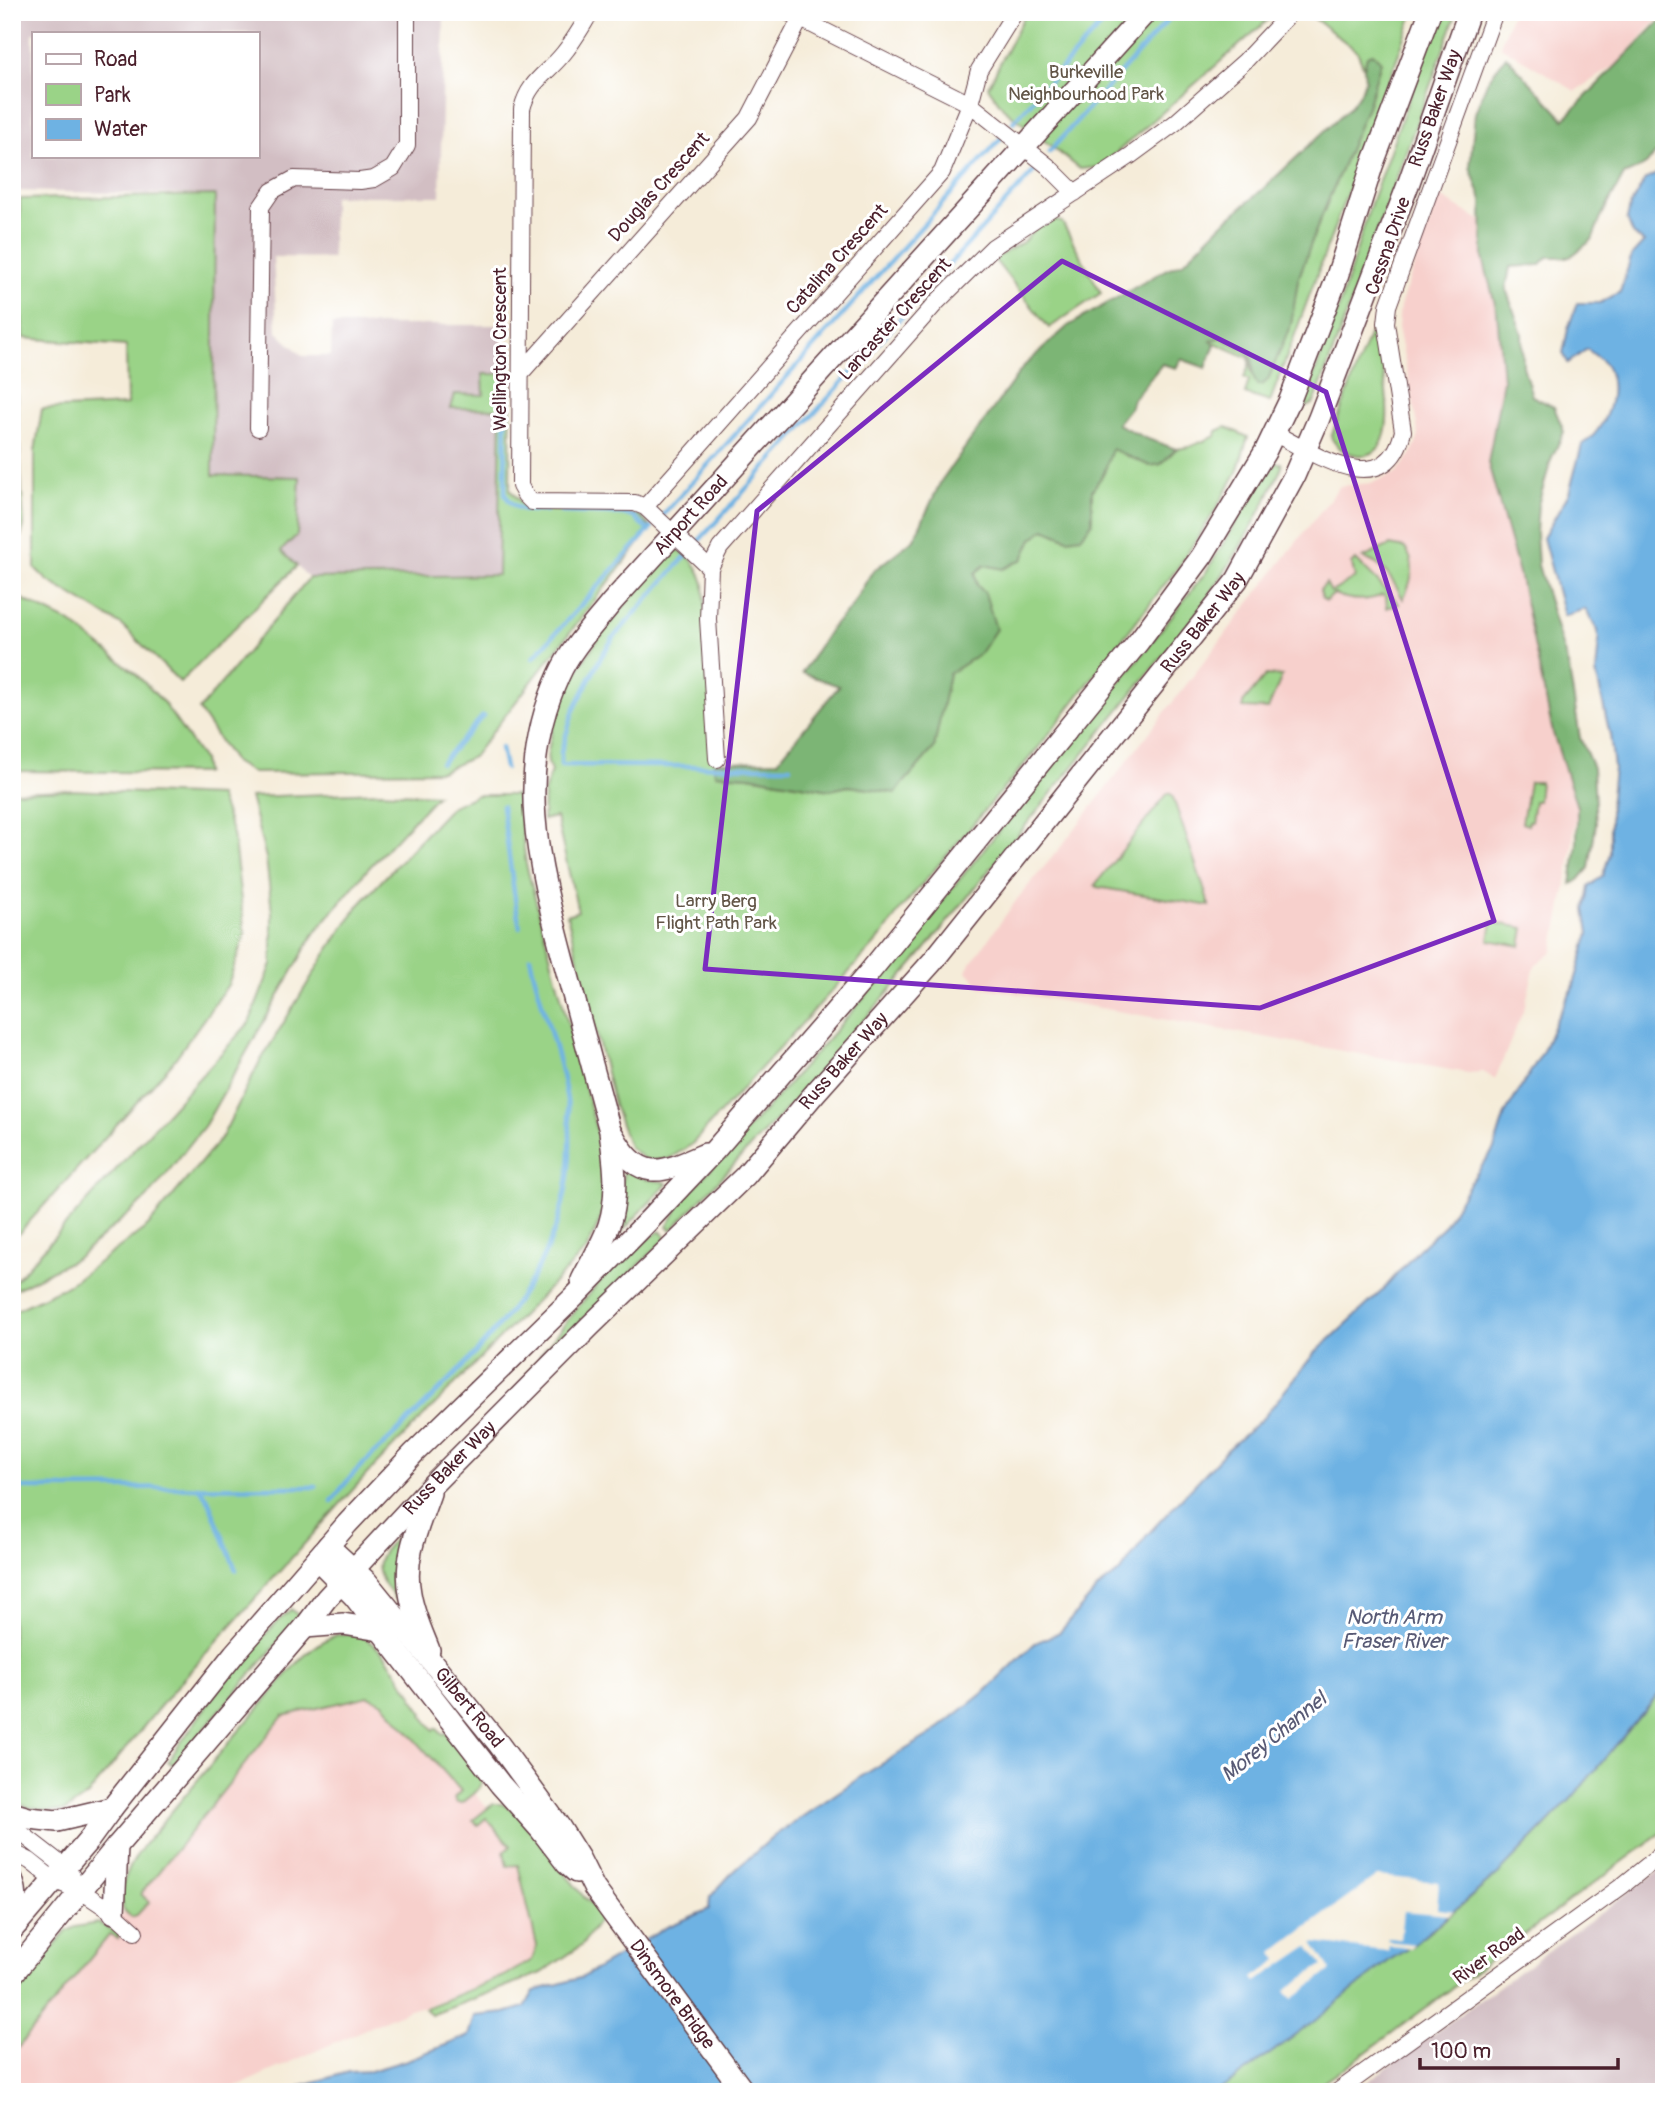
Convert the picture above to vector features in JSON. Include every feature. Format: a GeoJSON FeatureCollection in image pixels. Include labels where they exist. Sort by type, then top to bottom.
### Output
{"type":"FeatureCollection","features":[{"type":"Feature","properties":{"kind":"main road","name":"Airport Road"},"geometry":{"type":"LineString","coordinates":[[610,1130],[539,858],[533,799],[535,751],[543,718],[558,677],[568,657],[612,602],[1146,12]]}},
{"type":"Feature","properties":{"kind":"main road","name":"Russ Baker Way"},"geometry":{"type":"LineString","coordinates":[[15,1926],[60,1875],[234,1654],[322,1553],[414,1453],[574,1297],[714,1150],[876,965],[1139,640],[1202,556],[1265,452],[1290,400],[1335,283],[1372,166],[1430,12]]}},
{"type":"Feature","properties":{"kind":"main road","name":"Russ Baker Way"},"geometry":{"type":"LineString","coordinates":[[12,1975],[326,1599],[434,1483],[590,1326],[745,1176],[933,961],[1237,580],[1306,449],[1408,185],[1469,12]]}},
{"type":"Feature","properties":{"kind":"main road"},"geometry":{"type":"LineString","coordinates":[[610,1130],[632,1162],[648,1170],[663,1171],[714,1150]]}},
{"type":"Feature","properties":{"kind":"main road"},"geometry":{"type":"LineString","coordinates":[[574,1297],[609,1226],[613,1208],[614,1161],[610,1130]]}},
{"type":"Feature","properties":{"kind":"main road"},"geometry":{"type":"LineString","coordinates":[[434,1483],[411,1548],[408,1571],[409,1592],[414,1610],[436,1669]]}},
{"type":"Feature","properties":{"kind":"main road","name":"Gilbert Road"},"geometry":{"type":"LineString","coordinates":[[322,1553],[348,1576],[374,1591],[498,1743],[579,1858],[596,1891]]}},
{"type":"Feature","properties":{"kind":"main road","name":"Gilbert Road"},"geometry":{"type":"LineString","coordinates":[[348,1576],[380,1630],[493,1775],[567,1864],[596,1891]]}},
{"type":"Feature","properties":{"kind":"main road"},"geometry":{"type":"LineString","coordinates":[[305,1627],[343,1624],[380,1630]]}},
{"type":"Feature","properties":{"kind":"main road"},"geometry":{"type":"LineString","coordinates":[[12,1813],[57,1821],[112,1808]]}},
{"type":"Feature","properties":{"kind":"main road"},"geometry":{"type":"LineString","coordinates":[[114,1913],[117,1846]]}},
{"type":"Feature","properties":{"kind":"main road"},"geometry":{"type":"LineString","coordinates":[[12,1880],[15,1889],[15,1926]]}},
{"type":"Feature","properties":{"kind":"main road","name":"Dinsmore Bridge"},"geometry":{"type":"LineString","coordinates":[[596,1891],[744,2092]]}},
{"type":"Feature","properties":{"kind":"street"},"geometry":{"type":"LineString","coordinates":[[258,428],[261,207],[272,191],[293,179],[360,181],[374,178],[393,168],[407,145],[407,12]]}},
{"type":"Feature","properties":{"kind":"street","name":"Wellington Crescent"},"geometry":{"type":"LineString","coordinates":[[591,12],[563,54],[536,80],[525,95],[522,109],[520,486],[532,502],[635,503],[645,507]]}},
{"type":"Feature","properties":{"kind":"street","name":"Catalina Crescent"},"geometry":{"type":"LineString","coordinates":[[645,507],[942,172],[971,104],[979,70],[1015,12]]}},
{"type":"Feature","properties":{"kind":"street","name":"Lancaster Crescent"},"geometry":{"type":"LineString","coordinates":[[718,759],[708,620],[710,568],[720,548],[937,302],[993,247],[1175,123],[1245,61],[1291,12]]}},
{"type":"Feature","properties":{"kind":"street","name":"Cessna Drive"},"geometry":{"type":"LineString","coordinates":[[1274,433],[1348,469],[1365,470],[1379,466],[1392,456],[1400,444],[1403,431],[1386,323],[1388,306],[1495,12]]}},
{"type":"Feature","properties":{"kind":"street"},"geometry":{"type":"LineString","coordinates":[[797,15],[971,104],[1075,193]]}},
{"type":"Feature","properties":{"kind":"street","name":"Douglas Crescent"},"geometry":{"type":"LineString","coordinates":[[521,373],[749,118],[797,15]]}},
{"type":"Feature","properties":{"kind":"street"},"geometry":{"type":"LineString","coordinates":[[645,507],[710,568]]}},
{"type":"Feature","properties":{"kind":"street"},"geometry":{"type":"LineString","coordinates":[[12,1826],[60,1875],[114,1913],[135,1932]]}},
{"type":"Feature","properties":{"kind":"street"},"geometry":{"type":"LineString","coordinates":[[12,1852],[60,1875]]}},
{"type":"Feature","properties":{"kind":"street","name":"River Road"},"geometry":{"type":"LineString","coordinates":[[1337,2092],[1622,1886],[1664,1852]]}},
{"type":"Feature","properties":{"kind":"highlighted area"},"geometry":{"type":"Polygon","coordinates":[[[1062,261],[1326,392],[1494,921],[1260,1008],[705,969],[757,511],[1062,261]]]}},
{"type":"Feature","properties":{"kind":"shaded area"},"geometry":{"type":"Polygon","coordinates":[[[12,12],[444,12],[440,196],[333,196],[332,258],[273,257],[277,332],[303,356],[331,356],[332,325],[503,325],[502,373],[483,374],[484,395],[459,394],[501,409],[498,575],[309,578],[213,475],[215,195],[12,191],[12,12]]]}},
{"type":"Feature","properties":{"kind":"shaded area"},"geometry":{"type":"Polygon","coordinates":[[[1512,12],[1664,12],[1617,64],[1575,91],[1500,46],[1512,12]]]}},
{"type":"Feature","properties":{"kind":"shaded area"},"geometry":{"type":"Polygon","coordinates":[[[1439,196],[1482,221],[1483,258],[1497,312],[1503,380],[1489,470],[1519,573],[1553,733],[1577,807],[1569,870],[1553,951],[1535,965],[1525,1006],[1495,1079],[1482,1072],[1468,1073],[981,987],[966,970],[1018,898],[1060,848],[1340,486],[1372,483],[1396,473],[1411,455],[1418,439],[1417,422],[1398,327],[1400,306],[1439,196]]]}},
{"type":"Feature","properties":{"kind":"shaded area"},"geometry":{"type":"Polygon","coordinates":[[[379,1684],[519,1844],[543,1953],[508,1973],[422,2007],[410,2009],[224,2092],[12,2092],[12,2053],[294,1700],[379,1684]]]}},
{"type":"Feature","properties":{"kind":"shaded area"},"geometry":{"type":"Polygon","coordinates":[[[1664,1867],[1664,2092],[1353,2092],[1664,1867]]]}},
{"type":"Feature","properties":{"kind":"green space","name":"Burkeville Neighbourhood Park"},"geometry":{"type":"Polygon","coordinates":[[[1026,12],[1277,12],[1100,167],[1080,169],[1003,108],[988,87],[1026,12]]]}},
{"type":"Feature","properties":{"kind":"green space"},"geometry":{"type":"Polygon","coordinates":[[[1306,12],[1414,12],[1270,402],[1245,394],[1249,380],[1244,377],[1249,358],[1211,341],[1220,337],[1246,351],[1251,357],[1251,372],[1291,324],[1298,280],[1368,104],[1381,62],[1377,56],[1367,56],[1364,68],[1357,51],[1306,12]]]}},
{"type":"Feature","properties":{"kind":"green space"},"geometry":{"type":"Polygon","coordinates":[[[1440,12],[1457,12],[1316,398],[1313,404],[1305,407],[1303,405],[1339,307],[1371,203],[1440,12]]]}},
{"type":"Feature","properties":{"kind":"green space"},"geometry":{"type":"Polygon","coordinates":[[[1664,17],[1664,144],[1646,165],[1624,175],[1592,240],[1570,257],[1548,257],[1540,265],[1510,267],[1506,289],[1522,334],[1523,366],[1532,396],[1554,407],[1564,432],[1552,457],[1538,505],[1536,533],[1538,565],[1569,669],[1580,738],[1593,768],[1596,824],[1589,868],[1579,880],[1571,884],[1577,843],[1577,807],[1553,733],[1519,573],[1488,463],[1503,380],[1497,312],[1483,258],[1482,200],[1470,167],[1475,113],[1487,82],[1506,56],[1564,119],[1664,17]]]}},
{"type":"Feature","properties":{"kind":"green space"},"geometry":{"type":"Polygon","coordinates":[[[1373,53],[1381,61],[1368,104],[1314,235],[1298,280],[1291,324],[1268,380],[1258,385],[1253,377],[1249,354],[1220,337],[1211,341],[1215,344],[1206,368],[1181,359],[1176,368],[1162,364],[1133,399],[1117,424],[1176,449],[1161,464],[1150,466],[1112,449],[1104,473],[1092,490],[1092,523],[1081,537],[1068,539],[1045,529],[1032,539],[1023,559],[1003,569],[985,565],[975,573],[977,585],[985,593],[996,629],[980,653],[949,674],[934,748],[895,793],[849,786],[830,790],[750,776],[715,774],[714,762],[778,761],[839,686],[802,673],[831,628],[850,609],[872,572],[914,539],[941,481],[1024,366],[1068,326],[1167,269],[1183,263],[1349,108],[1361,92],[1367,56],[1373,53]]]}},
{"type":"Feature","properties":{"kind":"green space"},"geometry":{"type":"Polygon","coordinates":[[[215,195],[213,475],[300,477],[297,535],[281,551],[297,566],[180,682],[123,626],[47,580],[35,568],[35,451],[42,409],[127,405],[126,346],[23,338],[19,262],[20,199],[215,195]]]}},
{"type":"Feature","properties":{"kind":"green space"},"geometry":{"type":"Polygon","coordinates":[[[1046,218],[1062,222],[1101,293],[1049,328],[994,259],[1023,242],[1046,218]]]}},
{"type":"Feature","properties":{"kind":"green space"},"geometry":{"type":"Polygon","coordinates":[[[12,325],[24,526],[18,547],[12,551],[12,325]]]}},
{"type":"Feature","properties":{"kind":"green space"},"geometry":{"type":"Polygon","coordinates":[[[1370,333],[1377,336],[1383,366],[1386,427],[1382,443],[1372,453],[1357,455],[1342,449],[1331,437],[1370,333]]]}},
{"type":"Feature","properties":{"kind":"green space"},"geometry":{"type":"Polygon","coordinates":[[[483,374],[511,374],[510,490],[525,507],[603,510],[639,515],[651,528],[473,757],[442,771],[253,773],[234,762],[199,710],[309,578],[498,575],[501,409],[451,408],[455,394],[484,395],[483,374]]]}},
{"type":"Feature","properties":{"kind":"green space","name":"Larry Berg Flight Path Park"},"geometry":{"type":"Polygon","coordinates":[[[1226,427],[1248,437],[1237,472],[1213,514],[1179,566],[1038,748],[900,910],[882,936],[691,1145],[668,1159],[647,1161],[629,1147],[614,1105],[567,915],[578,911],[556,817],[543,820],[544,793],[551,771],[548,752],[557,714],[582,663],[636,591],[673,549],[689,557],[700,572],[704,584],[715,774],[749,776],[830,790],[849,786],[895,792],[934,748],[948,674],[980,653],[975,573],[985,565],[1003,569],[1022,559],[1032,539],[1045,529],[1068,539],[1092,523],[1092,490],[1104,473],[1112,448],[1150,466],[1161,464],[1176,449],[1189,447],[1216,436],[1217,431],[1226,427]]]}},
{"type":"Feature","properties":{"kind":"green space"},"geometry":{"type":"Polygon","coordinates":[[[1276,463],[1281,463],[1282,467],[1253,525],[1194,617],[919,957],[805,1089],[672,1230],[667,1227],[683,1199],[856,1007],[1143,653],[1206,572],[1257,488],[1276,463]]]}},
{"type":"Feature","properties":{"kind":"green space"},"geometry":{"type":"Polygon","coordinates":[[[1390,545],[1405,548],[1411,560],[1411,580],[1403,599],[1382,569],[1363,558],[1390,545]]]}},
{"type":"Feature","properties":{"kind":"green space"},"geometry":{"type":"Polygon","coordinates":[[[1356,560],[1399,604],[1387,608],[1383,595],[1364,600],[1334,594],[1326,601],[1322,598],[1320,590],[1326,583],[1331,592],[1355,578],[1352,564],[1356,560]]]}},
{"type":"Feature","properties":{"kind":"green space"},"geometry":{"type":"Polygon","coordinates":[[[12,594],[71,623],[135,673],[163,702],[203,760],[205,773],[12,771],[12,594]]]}},
{"type":"Feature","properties":{"kind":"green space"},"geometry":{"type":"Polygon","coordinates":[[[1266,675],[1282,676],[1268,709],[1243,708],[1243,703],[1266,675]]]}},
{"type":"Feature","properties":{"kind":"green space"},"geometry":{"type":"Polygon","coordinates":[[[1529,782],[1540,782],[1538,801],[1534,801],[1528,825],[1522,823],[1529,782]]]}},
{"type":"Feature","properties":{"kind":"green space"},"geometry":{"type":"Polygon","coordinates":[[[71,790],[219,796],[233,834],[245,934],[228,985],[172,1063],[12,1241],[12,792],[71,790]]]}},
{"type":"Feature","properties":{"kind":"green space"},"geometry":{"type":"Polygon","coordinates":[[[380,792],[437,795],[366,871],[313,935],[205,1125],[147,1198],[77,1258],[12,1291],[12,1284],[249,1023],[272,964],[272,912],[266,858],[250,797],[380,792]]]}},
{"type":"Feature","properties":{"kind":"green space"},"geometry":{"type":"Polygon","coordinates":[[[1168,793],[1172,795],[1210,906],[1095,885],[1168,793]]]}},
{"type":"Feature","properties":{"kind":"green space"},"geometry":{"type":"Polygon","coordinates":[[[477,795],[517,795],[526,864],[604,1159],[604,1206],[593,1237],[586,1250],[367,1474],[175,1688],[88,1795],[65,1811],[46,1811],[12,1801],[12,1312],[67,1286],[148,1226],[222,1137],[258,1065],[358,906],[452,806],[477,795]]]}},
{"type":"Feature","properties":{"kind":"green space"},"geometry":{"type":"Polygon","coordinates":[[[1492,922],[1524,928],[1521,946],[1489,940],[1492,922]]]}},
{"type":"Feature","properties":{"kind":"green space"},"geometry":{"type":"Polygon","coordinates":[[[624,1170],[667,1184],[616,1238],[612,1238],[624,1170]]]}},
{"type":"Feature","properties":{"kind":"green space"},"geometry":{"type":"Polygon","coordinates":[[[660,1231],[667,1238],[543,1358],[540,1355],[595,1287],[625,1257],[660,1231]]]}},
{"type":"Feature","properties":{"kind":"green space"},"geometry":{"type":"Polygon","coordinates":[[[408,1526],[402,1606],[381,1579],[379,1562],[382,1554],[408,1526]]]}},
{"type":"Feature","properties":{"kind":"green space"},"geometry":{"type":"Polygon","coordinates":[[[291,1609],[300,1617],[173,1765],[168,1761],[210,1701],[257,1643],[291,1609]]]}},
{"type":"Feature","properties":{"kind":"green space"},"geometry":{"type":"Polygon","coordinates":[[[339,1634],[360,1635],[385,1655],[413,1696],[422,1715],[434,1730],[436,1728],[442,1734],[446,1733],[481,1776],[479,1788],[462,1803],[457,1803],[454,1798],[461,1791],[383,1703],[369,1696],[283,1716],[141,1894],[149,1902],[132,1917],[121,1902],[121,1892],[128,1871],[144,1845],[298,1662],[327,1639],[339,1634]]]}},
{"type":"Feature","properties":{"kind":"green space"},"geometry":{"type":"Polygon","coordinates":[[[1664,1688],[1664,1831],[1309,2092],[1214,2092],[1428,1933],[1491,1879],[1568,1800],[1664,1688]]]}},
{"type":"Feature","properties":{"kind":"green space"},"geometry":{"type":"Polygon","coordinates":[[[493,1804],[502,1804],[518,1814],[601,1917],[582,1945],[541,1973],[431,2015],[425,2008],[506,1975],[532,1960],[537,1946],[518,1865],[507,1866],[504,1852],[511,1846],[486,1818],[478,1825],[473,1820],[493,1804]]]}},
{"type":"Feature","properties":{"kind":"green space"},"geometry":{"type":"Polygon","coordinates":[[[98,1923],[119,1933],[118,1939],[110,1934],[12,2055],[12,1997],[66,1932],[75,1927],[98,1923]]]}},
{"type":"Feature","properties":{"kind":"water","name":"North Arm Fraser River"},"geometry":{"type":"Polygon","coordinates":[[[1664,170],[1664,1688],[1571,1799],[1499,1873],[1412,1946],[1391,1959],[1311,2024],[1217,2092],[290,2092],[303,2085],[349,2072],[371,2071],[407,2060],[469,2036],[475,2016],[505,2013],[525,2007],[534,1991],[583,1977],[667,1927],[709,1909],[710,1897],[731,1874],[774,1836],[862,1776],[934,1732],[988,1689],[1035,1643],[1060,1632],[1097,1589],[1122,1570],[1147,1535],[1227,1450],[1264,1417],[1313,1355],[1383,1290],[1419,1249],[1443,1227],[1494,1149],[1505,1114],[1543,1051],[1573,988],[1589,933],[1585,909],[1589,887],[1603,875],[1610,853],[1610,806],[1614,768],[1610,735],[1596,673],[1599,639],[1585,609],[1564,616],[1543,538],[1569,493],[1582,445],[1603,421],[1610,400],[1610,377],[1607,367],[1600,360],[1587,349],[1568,363],[1563,353],[1568,329],[1577,303],[1600,303],[1620,292],[1632,255],[1644,242],[1633,234],[1627,219],[1630,206],[1645,180],[1664,170]]]}},
{"type":"Feature","properties":{"kind":"pier"},"geometry":{"type":"Polygon","coordinates":[[[1377,1876],[1439,1882],[1437,1909],[1454,1911],[1449,1915],[1403,1911],[1400,1939],[1388,1938],[1387,1941],[1414,1944],[1410,1948],[1389,1946],[1388,1951],[1313,1943],[1331,1970],[1292,1999],[1285,1990],[1323,1965],[1309,1946],[1256,1982],[1253,1978],[1278,1960],[1273,1952],[1377,1876]]]}},
{"type":"Feature","properties":{"kind":"waterway"},"geometry":{"type":"LineString","coordinates":[[1013,122],[1113,12]]}},
{"type":"Feature","properties":{"kind":"waterway"},"geometry":{"type":"LineString","coordinates":[[1049,152],[1175,12]]}},
{"type":"Feature","properties":{"kind":"waterway"},"geometry":{"type":"LineString","coordinates":[[663,515],[1001,138]]}},
{"type":"Feature","properties":{"kind":"waterway"},"geometry":{"type":"LineString","coordinates":[[696,544],[1035,170]]}},
{"type":"Feature","properties":{"kind":"waterway"},"geometry":{"type":"LineString","coordinates":[[506,386],[505,494],[517,507],[546,511]]}},
{"type":"Feature","properties":{"kind":"waterway"},"geometry":{"type":"LineString","coordinates":[[561,512],[624,514],[634,517],[649,531]]}},
{"type":"Feature","properties":{"kind":"waterway"},"geometry":{"type":"LineString","coordinates":[[533,658],[651,528]]}},
{"type":"Feature","properties":{"kind":"waterway"},"geometry":{"type":"LineString","coordinates":[[685,557],[614,637],[601,657],[573,712],[561,752],[561,765],[790,767]]}},
{"type":"Feature","properties":{"kind":"waterway"},"geometry":{"type":"LineString","coordinates":[[441,763],[483,716]]}},
{"type":"Feature","properties":{"kind":"waterway"},"geometry":{"type":"LineString","coordinates":[[501,748],[505,768]]}},
{"type":"Feature","properties":{"kind":"waterway"},"geometry":{"type":"LineString","coordinates":[[502,806],[520,927]]}},
{"type":"Feature","properties":{"kind":"waterway"},"geometry":{"type":"LineString","coordinates":[[332,1501],[355,1472],[430,1400],[496,1329],[524,1291],[546,1251],[562,1207],[570,1160],[568,1107],[561,1069],[530,957]]}},
{"type":"Feature","properties":{"kind":"waterway"},"geometry":{"type":"LineString","coordinates":[[198,1487],[207,1497],[236,1570]]}},
{"type":"Feature","properties":{"kind":"waterway"},"geometry":{"type":"LineString","coordinates":[[12,1488],[316,1487]]}},
{"type":"Feature","properties":{"kind":"water label","name":"Morey Channel"},"geometry":{"type":"Point","coordinates":[1274,1737]}}]}
